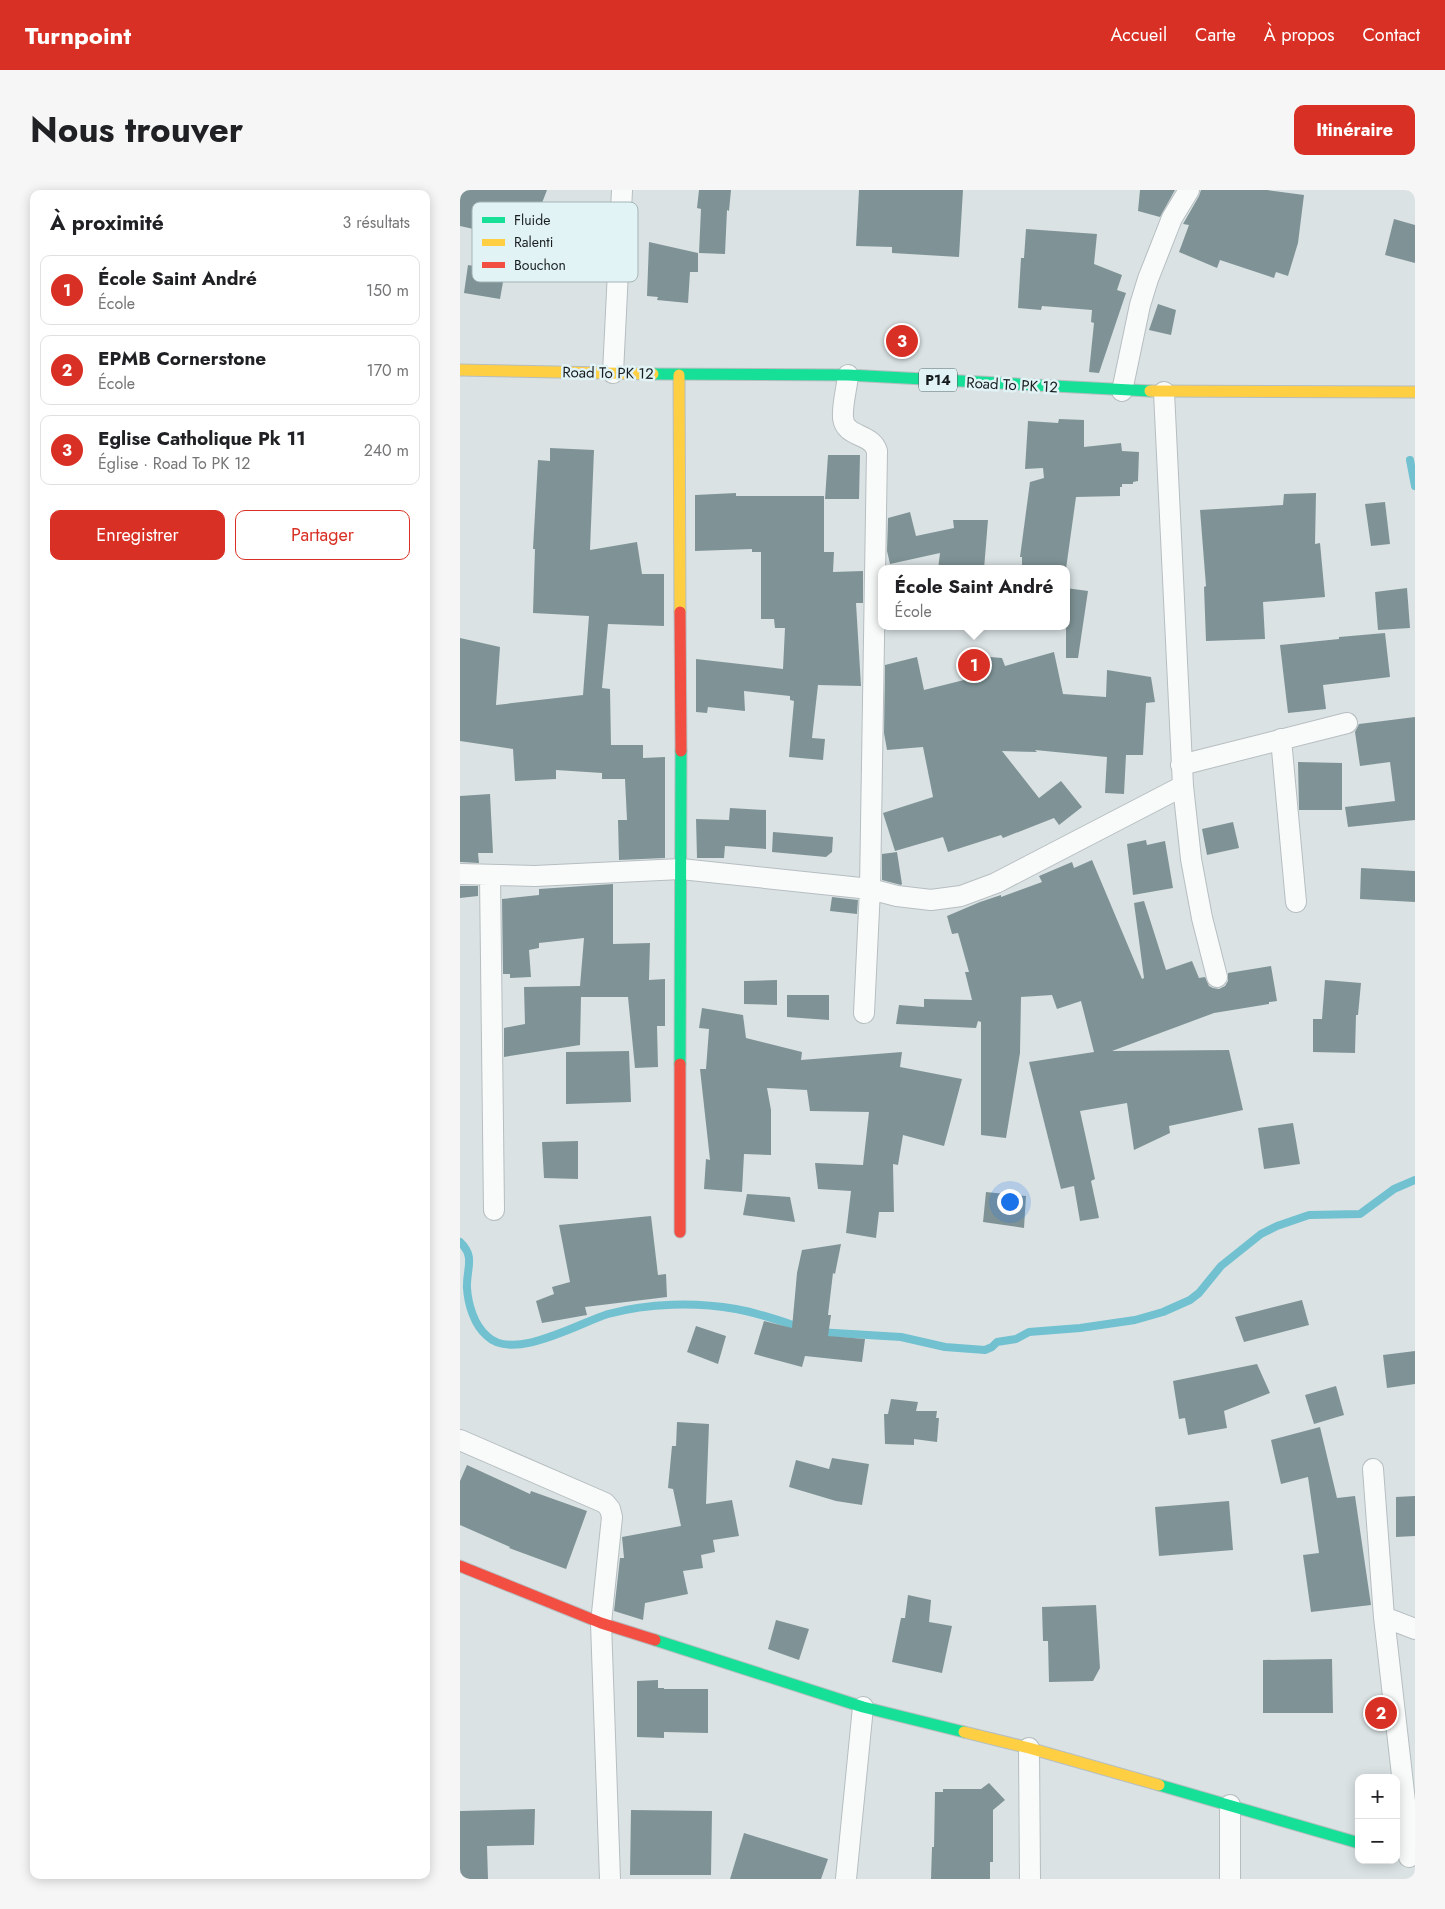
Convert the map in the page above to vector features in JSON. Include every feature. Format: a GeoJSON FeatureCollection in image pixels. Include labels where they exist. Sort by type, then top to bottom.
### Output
{"type":"FeatureCollection","features":[{"type":"Feature","properties":{"kind":"street"},"geometry":{"type":"LineString","coordinates":[[1122,391],[1140,305],[1148,279],[1172,218],[1189,190]]}},
{"type":"Feature","properties":{"kind":"street"},"geometry":{"type":"LineString","coordinates":[[613,373],[617,282]]}},
{"type":"Feature","properties":{"kind":"street","name":"Road To PK 12"},"geometry":{"type":"LineString","coordinates":[[460,370],[678,375],[848,375],[1164,392],[1415,392]]}},
{"type":"Feature","properties":{"kind":"street"},"geometry":{"type":"LineString","coordinates":[[678,375],[681,868],[680,1232]]}},
{"type":"Feature","properties":{"kind":"street"},"geometry":{"type":"LineString","coordinates":[[848,375],[843,418],[851,432],[871,440],[876,445],[877,451],[870,889],[864,1013]]}},
{"type":"Feature","properties":{"kind":"street"},"geometry":{"type":"LineString","coordinates":[[1164,392],[1182,786],[1202,918],[1216,977]]}},
{"type":"Feature","properties":{"kind":"street"},"geometry":{"type":"LineString","coordinates":[[1181,765],[1347,723]]}},
{"type":"Feature","properties":{"kind":"street"},"geometry":{"type":"LineString","coordinates":[[1282,740],[1296,902]]}},
{"type":"Feature","properties":{"kind":"street"},"geometry":{"type":"LineString","coordinates":[[460,874],[535,876],[681,868],[870,889],[897,896],[931,900],[961,896],[996,883],[1182,786]]}},
{"type":"Feature","properties":{"kind":"street"},"geometry":{"type":"LineString","coordinates":[[490,876],[494,1210]]}},
{"type":"Feature","properties":{"kind":"street"},"geometry":{"type":"LineString","coordinates":[[460,1440],[605,1503],[610,1509],[612,1517],[601,1623],[610,1879]]}},
{"type":"Feature","properties":{"kind":"street"},"geometry":{"type":"LineString","coordinates":[[1373,1469],[1384,1617],[1407,1819],[1407,1857]]}},
{"type":"Feature","properties":{"kind":"street"},"geometry":{"type":"LineString","coordinates":[[460,1566],[601,1623],[863,1707],[1029,1748],[1355,1842]]}},
{"type":"Feature","properties":{"kind":"street"},"geometry":{"type":"LineString","coordinates":[[1384,1617],[1415,1629]]}},
{"type":"Feature","properties":{"kind":"street"},"geometry":{"type":"LineString","coordinates":[[846,1879],[863,1707]]}},
{"type":"Feature","properties":{"kind":"street"},"geometry":{"type":"LineString","coordinates":[[1029,1748],[1030,1879]]}},
{"type":"Feature","properties":{"kind":"street"},"geometry":{"type":"LineString","coordinates":[[1230,1805],[1230,1879]]}},
{"type":"Feature","properties":{"kind":"building"},"geometry":{"type":"Polygon","coordinates":[[[460,190],[547,190],[542,202],[472,202],[472,229],[460,226],[460,190]]]}},
{"type":"Feature","properties":{"kind":"building"},"geometry":{"type":"Polygon","coordinates":[[[699,190],[731,190],[729,211],[727,210],[725,254],[699,253],[701,209],[697,208],[699,190]]]}},
{"type":"Feature","properties":{"kind":"building"},"geometry":{"type":"Polygon","coordinates":[[[859,190],[963,190],[959,257],[892,253],[892,247],[856,246],[859,190]]]}},
{"type":"Feature","properties":{"kind":"building"},"geometry":{"type":"Polygon","coordinates":[[[1140,190],[1175,190],[1160,217],[1138,211],[1140,190]]]}},
{"type":"Feature","properties":{"kind":"building"},"geometry":{"type":"Polygon","coordinates":[[[1201,190],[1267,190],[1304,195],[1298,243],[1288,276],[1276,272],[1274,278],[1220,260],[1217,268],[1179,252],[1189,225],[1183,224],[1201,190]]]}},
{"type":"Feature","properties":{"kind":"building"},"geometry":{"type":"Polygon","coordinates":[[[1394,219],[1415,225],[1415,263],[1385,255],[1394,219]]]}},
{"type":"Feature","properties":{"kind":"building"},"geometry":{"type":"Polygon","coordinates":[[[1026,229],[1097,234],[1094,264],[1122,275],[1117,290],[1126,293],[1099,373],[1089,372],[1094,323],[1091,322],[1092,310],[1042,306],[1041,310],[1018,308],[1021,258],[1024,258],[1026,229]]]}},
{"type":"Feature","properties":{"kind":"building"},"geometry":{"type":"Polygon","coordinates":[[[649,242],[698,253],[698,272],[690,272],[688,303],[657,300],[658,297],[647,296],[649,242]]]}},
{"type":"Feature","properties":{"kind":"building"},"geometry":{"type":"Polygon","coordinates":[[[468,265],[472,266],[472,282],[503,282],[500,299],[464,293],[468,265]]]}},
{"type":"Feature","properties":{"kind":"building"},"geometry":{"type":"Polygon","coordinates":[[[1158,304],[1176,310],[1171,335],[1149,330],[1158,304]]]}},
{"type":"Feature","properties":{"kind":"building"},"geometry":{"type":"Polygon","coordinates":[[[1059,419],[1084,420],[1084,447],[1121,443],[1122,451],[1139,452],[1138,481],[1133,482],[1133,484],[1122,484],[1120,496],[1076,497],[1067,565],[1022,565],[1022,557],[1020,557],[1030,482],[1044,478],[1043,468],[1025,469],[1028,421],[1058,423],[1059,419]]]}},
{"type":"Feature","properties":{"kind":"building"},"geometry":{"type":"Polygon","coordinates":[[[550,448],[594,450],[590,550],[637,542],[642,574],[664,574],[664,626],[608,624],[602,688],[610,689],[611,745],[643,745],[643,758],[665,757],[665,858],[619,860],[618,820],[627,820],[625,779],[602,779],[602,773],[556,770],[556,779],[515,781],[513,749],[460,741],[460,638],[500,647],[496,705],[583,695],[589,616],[533,613],[535,549],[533,549],[538,460],[550,461],[550,448]]]}},
{"type":"Feature","properties":{"kind":"building"},"geometry":{"type":"Polygon","coordinates":[[[828,455],[860,455],[859,499],[825,499],[828,455]]]}},
{"type":"Feature","properties":{"kind":"building"},"geometry":{"type":"Polygon","coordinates":[[[736,493],[736,496],[824,496],[824,552],[834,552],[833,572],[863,571],[863,603],[856,603],[861,686],[818,685],[812,738],[825,739],[823,760],[789,757],[794,701],[790,700],[790,696],[744,691],[745,711],[708,707],[707,713],[696,712],[696,659],[783,669],[785,628],[775,628],[774,619],[761,619],[761,552],[752,552],[752,549],[695,551],[695,495],[736,493]]]}},
{"type":"Feature","properties":{"kind":"building"},"geometry":{"type":"Polygon","coordinates":[[[1316,493],[1315,544],[1320,543],[1325,597],[1263,602],[1265,639],[1206,641],[1204,587],[1206,586],[1200,510],[1283,505],[1284,494],[1316,493]]]}},
{"type":"Feature","properties":{"kind":"building"},"geometry":{"type":"Polygon","coordinates":[[[1385,502],[1390,544],[1371,546],[1365,504],[1385,502]]]}},
{"type":"Feature","properties":{"kind":"building"},"geometry":{"type":"Polygon","coordinates":[[[910,512],[916,536],[954,528],[953,520],[988,520],[984,565],[938,565],[940,553],[890,564],[887,551],[888,518],[910,512]]]}},
{"type":"Feature","properties":{"kind":"building"},"geometry":{"type":"Polygon","coordinates":[[[1407,588],[1410,628],[1378,630],[1375,592],[1407,588]]]}},
{"type":"Feature","properties":{"kind":"building"},"geometry":{"type":"Polygon","coordinates":[[[1070,589],[1088,591],[1078,658],[1066,658],[1066,630],[1070,630],[1070,589]]]}},
{"type":"Feature","properties":{"kind":"building"},"geometry":{"type":"Polygon","coordinates":[[[1385,633],[1390,677],[1323,685],[1326,709],[1288,713],[1280,645],[1385,633]]]}},
{"type":"Feature","properties":{"kind":"building"},"geometry":{"type":"Polygon","coordinates":[[[1054,652],[1063,694],[1106,697],[1107,670],[1151,677],[1155,702],[1146,703],[1143,755],[1126,755],[1124,794],[1105,793],[1107,757],[1035,750],[1037,752],[1002,751],[1039,798],[1061,781],[1082,807],[1059,825],[1054,818],[1003,838],[1001,835],[948,852],[943,837],[895,851],[883,813],[933,797],[923,747],[887,750],[884,733],[885,665],[917,657],[924,690],[984,675],[979,656],[1002,658],[1005,666],[1054,652]]]}},
{"type":"Feature","properties":{"kind":"building"},"geometry":{"type":"Polygon","coordinates":[[[1415,717],[1415,820],[1348,827],[1345,807],[1395,801],[1390,762],[1360,766],[1355,732],[1359,724],[1415,717]]]}},
{"type":"Feature","properties":{"kind":"building"},"geometry":{"type":"Polygon","coordinates":[[[1298,762],[1342,763],[1342,810],[1299,810],[1298,762]]]}},
{"type":"Feature","properties":{"kind":"building"},"geometry":{"type":"Polygon","coordinates":[[[490,794],[493,853],[478,853],[479,863],[460,862],[460,796],[490,794]]]}},
{"type":"Feature","properties":{"kind":"building"},"geometry":{"type":"Polygon","coordinates":[[[730,808],[766,810],[766,849],[725,846],[724,858],[697,858],[696,819],[729,820],[730,808]]]}},
{"type":"Feature","properties":{"kind":"building"},"geometry":{"type":"Polygon","coordinates":[[[1233,822],[1239,848],[1207,855],[1202,829],[1233,822]]]}},
{"type":"Feature","properties":{"kind":"building"},"geometry":{"type":"Polygon","coordinates":[[[773,832],[833,837],[832,852],[826,857],[772,852],[773,832]]]}},
{"type":"Feature","properties":{"kind":"building"},"geometry":{"type":"Polygon","coordinates":[[[1146,840],[1147,845],[1165,841],[1173,888],[1133,895],[1127,844],[1146,840]]]}},
{"type":"Feature","properties":{"kind":"building"},"geometry":{"type":"Polygon","coordinates":[[[897,852],[901,885],[882,880],[882,854],[897,852]]]}},
{"type":"Feature","properties":{"kind":"building"},"geometry":{"type":"Polygon","coordinates":[[[1092,860],[1142,979],[1144,978],[1134,903],[1144,901],[1166,970],[1192,961],[1199,978],[1205,977],[1209,986],[1219,989],[1225,986],[1228,981],[1228,973],[1271,966],[1277,1001],[1214,1013],[1112,1051],[1229,1050],[1243,1110],[1169,1126],[1170,1133],[1134,1150],[1127,1103],[1080,1111],[1095,1179],[1091,1181],[1099,1218],[1080,1221],[1074,1186],[1061,1189],[1029,1062],[1094,1052],[1081,1001],[1057,1009],[1052,995],[1021,997],[1020,1053],[1006,1138],[981,1135],[981,1022],[978,1021],[976,1028],[896,1024],[899,1005],[924,1007],[924,999],[972,1000],[965,972],[969,972],[958,933],[952,934],[947,916],[980,902],[1001,895],[1001,897],[1042,882],[1039,876],[1072,862],[1074,868],[1092,860]]]}},
{"type":"Feature","properties":{"kind":"building"},"geometry":{"type":"Polygon","coordinates":[[[1361,868],[1415,871],[1415,902],[1360,899],[1361,868]]]}},
{"type":"Feature","properties":{"kind":"building"},"geometry":{"type":"Polygon","coordinates":[[[613,884],[613,944],[650,943],[649,980],[665,979],[665,1026],[657,1026],[658,1067],[635,1068],[628,997],[581,997],[580,1045],[504,1057],[504,1028],[525,1024],[524,987],[580,986],[584,938],[539,943],[539,948],[529,950],[531,977],[510,978],[510,974],[503,974],[502,899],[539,895],[539,889],[613,884]]]}},
{"type":"Feature","properties":{"kind":"building"},"geometry":{"type":"Polygon","coordinates":[[[460,886],[478,886],[478,896],[460,898],[460,886]]]}},
{"type":"Feature","properties":{"kind":"building"},"geometry":{"type":"Polygon","coordinates":[[[832,897],[858,900],[857,914],[830,911],[832,897]]]}},
{"type":"Feature","properties":{"kind":"building"},"geometry":{"type":"Polygon","coordinates":[[[777,980],[777,1005],[744,1004],[744,981],[777,980]]]}},
{"type":"Feature","properties":{"kind":"building"},"geometry":{"type":"Polygon","coordinates":[[[1325,980],[1361,983],[1358,1015],[1356,1015],[1355,1053],[1313,1052],[1313,1019],[1322,1019],[1325,980]]]}},
{"type":"Feature","properties":{"kind":"building"},"geometry":{"type":"Polygon","coordinates":[[[787,995],[829,995],[829,1020],[787,1017],[787,995]]]}},
{"type":"Feature","properties":{"kind":"building"},"geometry":{"type":"Polygon","coordinates":[[[702,1008],[743,1015],[746,1038],[802,1052],[801,1060],[902,1052],[900,1067],[962,1079],[944,1146],[903,1135],[898,1165],[893,1164],[894,1212],[879,1212],[876,1238],[846,1233],[851,1191],[818,1189],[815,1163],[863,1165],[869,1112],[810,1111],[807,1090],[767,1088],[771,1110],[771,1155],[744,1154],[742,1192],[704,1189],[706,1159],[710,1160],[700,1069],[706,1069],[709,1029],[699,1028],[702,1008]]]}},
{"type":"Feature","properties":{"kind":"building"},"geometry":{"type":"Polygon","coordinates":[[[629,1051],[631,1102],[566,1104],[566,1052],[629,1051]]]}},
{"type":"Feature","properties":{"kind":"building"},"geometry":{"type":"Polygon","coordinates":[[[1293,1123],[1300,1164],[1264,1169],[1258,1128],[1293,1123]]]}},
{"type":"Feature","properties":{"kind":"building"},"geometry":{"type":"Polygon","coordinates":[[[578,1141],[578,1179],[544,1178],[542,1142],[578,1141]]]}},
{"type":"Feature","properties":{"kind":"building"},"geometry":{"type":"Polygon","coordinates":[[[986,1192],[1026,1196],[1024,1228],[983,1222],[986,1192]]]}},
{"type":"Feature","properties":{"kind":"building"},"geometry":{"type":"Polygon","coordinates":[[[747,1194],[790,1197],[795,1222],[743,1215],[747,1194]]]}},
{"type":"Feature","properties":{"kind":"building"},"geometry":{"type":"Polygon","coordinates":[[[651,1216],[658,1275],[666,1274],[667,1297],[585,1307],[587,1315],[542,1323],[536,1301],[554,1294],[552,1287],[570,1282],[559,1225],[651,1216]]]}},
{"type":"Feature","properties":{"kind":"building"},"geometry":{"type":"Polygon","coordinates":[[[841,1244],[835,1274],[833,1273],[828,1315],[831,1315],[828,1336],[865,1339],[862,1362],[805,1356],[802,1367],[754,1354],[764,1321],[792,1328],[797,1273],[802,1250],[841,1244]]]}},
{"type":"Feature","properties":{"kind":"building"},"geometry":{"type":"Polygon","coordinates":[[[1302,1300],[1309,1325],[1244,1342],[1235,1317],[1302,1300]]]}},
{"type":"Feature","properties":{"kind":"building"},"geometry":{"type":"Polygon","coordinates":[[[696,1326],[726,1336],[718,1364],[687,1352],[696,1326]]]}},
{"type":"Feature","properties":{"kind":"building"},"geometry":{"type":"Polygon","coordinates":[[[1415,1351],[1415,1384],[1387,1388],[1383,1355],[1415,1351]]]}},
{"type":"Feature","properties":{"kind":"building"},"geometry":{"type":"Polygon","coordinates":[[[1257,1364],[1270,1393],[1224,1411],[1227,1428],[1188,1435],[1185,1418],[1179,1419],[1173,1381],[1257,1364]]]}},
{"type":"Feature","properties":{"kind":"building"},"geometry":{"type":"Polygon","coordinates":[[[1336,1386],[1344,1415],[1314,1424],[1305,1395],[1336,1386]]]}},
{"type":"Feature","properties":{"kind":"building"},"geometry":{"type":"Polygon","coordinates":[[[891,1399],[918,1402],[916,1411],[937,1411],[936,1418],[939,1418],[937,1442],[914,1439],[914,1445],[885,1444],[884,1414],[888,1414],[891,1399]]]}},
{"type":"Feature","properties":{"kind":"building"},"geometry":{"type":"Polygon","coordinates":[[[677,1422],[709,1424],[706,1504],[732,1500],[739,1536],[713,1540],[715,1552],[701,1555],[703,1568],[683,1571],[688,1594],[645,1603],[643,1620],[614,1611],[620,1558],[624,1558],[622,1537],[681,1526],[673,1489],[668,1488],[672,1446],[676,1446],[677,1422]]]}},
{"type":"Feature","properties":{"kind":"building"},"geometry":{"type":"Polygon","coordinates":[[[1320,1427],[1337,1498],[1355,1496],[1371,1605],[1311,1612],[1303,1555],[1319,1553],[1308,1477],[1281,1484],[1271,1440],[1320,1427]]]}},
{"type":"Feature","properties":{"kind":"building"},"geometry":{"type":"Polygon","coordinates":[[[832,1458],[869,1464],[862,1505],[836,1501],[789,1487],[796,1460],[829,1469],[832,1458]]]}},
{"type":"Feature","properties":{"kind":"building"},"geometry":{"type":"Polygon","coordinates":[[[467,1465],[530,1494],[531,1491],[587,1511],[566,1569],[509,1548],[460,1525],[460,1481],[467,1465]]]}},
{"type":"Feature","properties":{"kind":"building"},"geometry":{"type":"Polygon","coordinates":[[[1415,1496],[1415,1536],[1396,1537],[1396,1497],[1415,1496]]]}},
{"type":"Feature","properties":{"kind":"building"},"geometry":{"type":"Polygon","coordinates":[[[1229,1501],[1233,1550],[1159,1556],[1155,1507],[1229,1501]]]}},
{"type":"Feature","properties":{"kind":"building"},"geometry":{"type":"Polygon","coordinates":[[[908,1595],[931,1600],[929,1622],[952,1626],[942,1673],[892,1662],[901,1618],[905,1618],[908,1595]]]}},
{"type":"Feature","properties":{"kind":"building"},"geometry":{"type":"Polygon","coordinates":[[[1096,1605],[1100,1668],[1093,1681],[1049,1682],[1048,1641],[1043,1641],[1042,1607],[1096,1605]]]}},
{"type":"Feature","properties":{"kind":"building"},"geometry":{"type":"Polygon","coordinates":[[[776,1620],[809,1629],[799,1660],[768,1649],[776,1620]]]}},
{"type":"Feature","properties":{"kind":"building"},"geometry":{"type":"Polygon","coordinates":[[[1332,1659],[1333,1713],[1263,1713],[1263,1660],[1332,1659]]]}},
{"type":"Feature","properties":{"kind":"building"},"geometry":{"type":"Polygon","coordinates":[[[658,1680],[658,1688],[708,1689],[708,1733],[664,1732],[664,1738],[637,1737],[637,1681],[658,1680]]]}},
{"type":"Feature","properties":{"kind":"building"},"geometry":{"type":"Polygon","coordinates":[[[989,1783],[1005,1800],[993,1810],[993,1862],[990,1862],[990,1879],[931,1879],[932,1847],[934,1847],[935,1792],[943,1792],[943,1789],[981,1789],[989,1783]]]}},
{"type":"Feature","properties":{"kind":"building"},"geometry":{"type":"Polygon","coordinates":[[[535,1809],[534,1845],[487,1846],[488,1879],[460,1879],[460,1811],[535,1809]]]}},
{"type":"Feature","properties":{"kind":"building"},"geometry":{"type":"Polygon","coordinates":[[[631,1810],[712,1811],[711,1875],[630,1875],[631,1810]]]}},
{"type":"Feature","properties":{"kind":"building"},"geometry":{"type":"Polygon","coordinates":[[[744,1833],[828,1859],[821,1879],[730,1879],[744,1833]]]}},
{"type":"Feature","properties":{"kind":"waterway"},"geometry":{"type":"LineString","coordinates":[[1410,460],[1415,486]]}},
{"type":"Feature","properties":{"kind":"waterway"},"geometry":{"type":"LineString","coordinates":[[818,1332],[901,1337],[945,1347],[985,1350],[997,1342],[1016,1339],[1029,1332],[1080,1328],[1135,1320],[1163,1312],[1190,1300],[1199,1293],[1221,1266],[1261,1234],[1277,1226],[1309,1215],[1360,1214],[1394,1189],[1415,1180]]}},
{"type":"Feature","properties":{"kind":"waterway"},"geometry":{"type":"LineString","coordinates":[[460,1242],[468,1253],[469,1258],[467,1288],[472,1314],[482,1331],[498,1343],[513,1345],[529,1343],[564,1332],[608,1314],[624,1310],[672,1305],[704,1305],[736,1309],[802,1328]]}},
{"type":"Feature","properties":{"kind":"traffic: fast"},"geometry":{"type":"LineString","coordinates":[[653,374],[848,375],[1150,391]]}},
{"type":"Feature","properties":{"kind":"traffic: fast"},"geometry":{"type":"LineString","coordinates":[[680,1064],[681,751]]}},
{"type":"Feature","properties":{"kind":"traffic: fast"},"geometry":{"type":"LineString","coordinates":[[655,1640],[863,1707],[964,1732]]}},
{"type":"Feature","properties":{"kind":"traffic: fast"},"geometry":{"type":"LineString","coordinates":[[1159,1785],[1355,1842]]}},
{"type":"Feature","properties":{"kind":"traffic: slow"},"geometry":{"type":"LineString","coordinates":[[460,370],[653,374]]}},
{"type":"Feature","properties":{"kind":"traffic: slow"},"geometry":{"type":"LineString","coordinates":[[679,375],[680,612]]}},
{"type":"Feature","properties":{"kind":"traffic: slow"},"geometry":{"type":"LineString","coordinates":[[1150,391],[1415,392]]}},
{"type":"Feature","properties":{"kind":"traffic: slow"},"geometry":{"type":"LineString","coordinates":[[964,1732],[1029,1748],[1159,1785]]}},
{"type":"Feature","properties":{"kind":"traffic: jam"},"geometry":{"type":"LineString","coordinates":[[680,612],[681,751]]}},
{"type":"Feature","properties":{"kind":"traffic: jam"},"geometry":{"type":"LineString","coordinates":[[680,1064],[680,1232]]}},
{"type":"Feature","properties":{"kind":"traffic: jam"},"geometry":{"type":"LineString","coordinates":[[460,1566],[601,1623],[655,1640]]}},
{"type":"Feature","properties":{"kind":"place","name":"Eglise Catholique Pk 11"},"geometry":{"type":"Point","coordinates":[902,341]}},
{"type":"Feature","properties":{"kind":"place","name":"École Saint André"},"geometry":{"type":"Point","coordinates":[974,665]}},
{"type":"Feature","properties":{"kind":"place","name":"EPMB Cornerstone"},"geometry":{"type":"Point","coordinates":[1381,1713]}}]}
